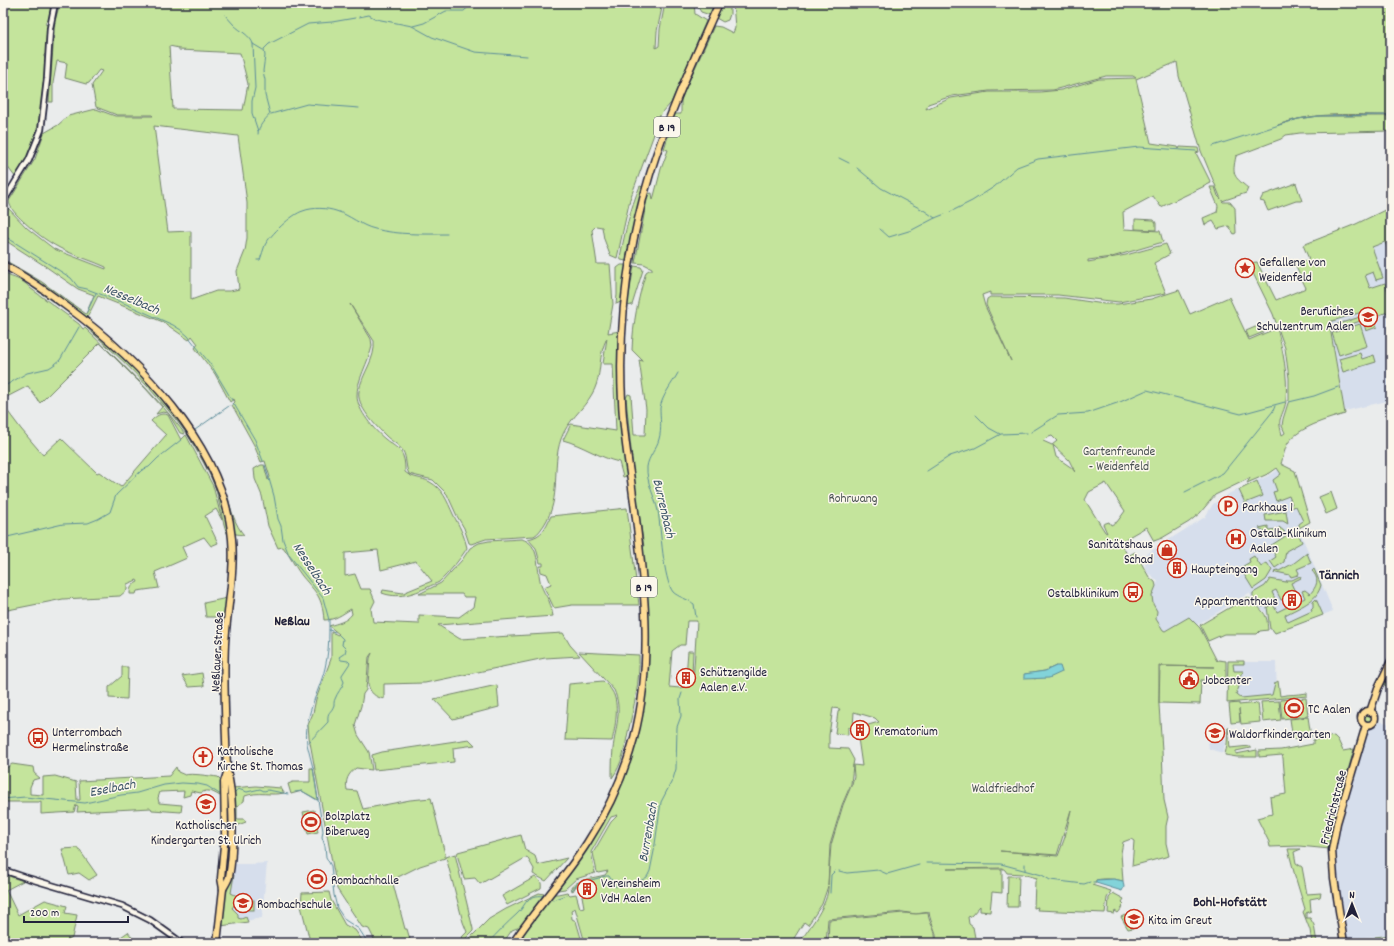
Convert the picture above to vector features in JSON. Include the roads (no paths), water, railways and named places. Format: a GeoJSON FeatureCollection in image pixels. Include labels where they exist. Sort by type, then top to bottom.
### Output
{"type":"FeatureCollection","features":[{"type":"Feature","properties":{"kind":"main road","name":"B 19"},"geometry":{"type":"LineString","coordinates":[[513,943],[588,842],[615,792],[634,739],[640,711],[645,645],[644,597],[640,550],[624,430],[621,388],[623,328],[628,269],[641,208],[657,155],[685,79],[719,3]]}},
{"type":"Feature","properties":{"kind":"main road","name":"Neßlauer Straße"},"geometry":{"type":"LineString","coordinates":[[3,265],[49,293],[86,321],[129,358],[165,397],[190,431],[207,459],[219,484],[232,534],[233,576],[225,642],[224,673],[227,771],[230,782],[232,840],[228,879],[223,888],[217,943]]}},
{"type":"Feature","properties":{"kind":"main road","name":"Friedrichstraße"},"geometry":{"type":"LineString","coordinates":[[1370,712],[1378,688],[1391,661]]}},
{"type":"Feature","properties":{"kind":"main road","name":"Friedrichstraße"},"geometry":{"type":"LineString","coordinates":[[1366,725],[1362,722],[1362,717],[1364,713],[1370,712]]}},
{"type":"Feature","properties":{"kind":"main road","name":"Friedrichstraße"},"geometry":{"type":"LineString","coordinates":[[1366,725],[1372,724],[1375,721],[1374,716],[1370,712]]}},
{"type":"Feature","properties":{"kind":"main road","name":"Friedrichstraße"},"geometry":{"type":"LineString","coordinates":[[1344,943],[1334,878],[1332,850],[1337,823],[1366,725]]}},
{"type":"Feature","properties":{"kind":"street"},"geometry":{"type":"LineString","coordinates":[[3,202],[29,160],[41,130],[47,79],[50,28],[55,3]]}},
{"type":"Feature","properties":{"kind":"street"},"geometry":{"type":"LineString","coordinates":[[3,870],[24,878],[122,906],[150,920],[182,943]]}},
{"type":"Feature","properties":{"kind":"water"},"geometry":{"type":"Polygon","coordinates":[[[1056,666],[1060,666],[1062,672],[1049,678],[1024,679],[1024,674],[1045,671],[1056,666]]]}},
{"type":"Feature","properties":{"kind":"water"},"geometry":{"type":"Polygon","coordinates":[[[1114,879],[1123,881],[1124,887],[1122,891],[1096,883],[1096,880],[1114,879]]]}},
{"type":"Feature","properties":{"kind":"waterway"},"geometry":{"type":"LineString","coordinates":[[413,26],[424,23],[446,11],[464,11],[473,3]]}},
{"type":"Feature","properties":{"kind":"waterway"},"geometry":{"type":"LineString","coordinates":[[225,15],[234,25],[248,36],[253,44],[263,50]]}},
{"type":"Feature","properties":{"kind":"waterway"},"geometry":{"type":"LineString","coordinates":[[359,17],[369,15],[376,19],[412,26],[432,37],[475,52],[527,56]]}},
{"type":"Feature","properties":{"kind":"waterway"},"geometry":{"type":"LineString","coordinates":[[258,134],[260,126],[270,114],[265,95],[265,80],[263,71],[265,56],[264,49],[269,44],[308,24],[355,18]]}},
{"type":"Feature","properties":{"kind":"waterway"},"geometry":{"type":"LineString","coordinates":[[253,44],[255,88],[252,101],[252,113],[258,131]]}},
{"type":"Feature","properties":{"kind":"waterway"},"geometry":{"type":"LineString","coordinates":[[271,114],[307,104],[359,108]]}},
{"type":"Feature","properties":{"kind":"waterway"},"geometry":{"type":"LineString","coordinates":[[1213,146],[1298,119],[1319,116],[1391,115]]}},
{"type":"Feature","properties":{"kind":"waterway"},"geometry":{"type":"LineString","coordinates":[[950,212],[972,201],[994,187],[1017,167],[1038,159],[1139,147],[1196,151]]}},
{"type":"Feature","properties":{"kind":"waterway"},"geometry":{"type":"LineString","coordinates":[[839,158],[849,163]]}},
{"type":"Feature","properties":{"kind":"waterway"},"geometry":{"type":"LineString","coordinates":[[857,168],[881,188],[925,211],[935,218],[945,214]]}},
{"type":"Feature","properties":{"kind":"waterway"},"geometry":{"type":"LineString","coordinates":[[257,260],[260,260],[265,245],[282,225],[298,213],[315,208],[336,211],[370,228],[384,231],[411,234],[447,234]]}},
{"type":"Feature","properties":{"kind":"waterway"},"geometry":{"type":"LineString","coordinates":[[880,229],[889,237],[912,230],[935,218]]}},
{"type":"Feature","properties":{"kind":"waterway","name":"Nesselbach"},"geometry":{"type":"LineString","coordinates":[[3,235],[71,278],[78,287],[126,304],[181,330],[188,336],[211,365],[232,400]]}},
{"type":"Feature","properties":{"kind":"waterway"},"geometry":{"type":"LineString","coordinates":[[87,312],[96,293]]}},
{"type":"Feature","properties":{"kind":"waterway"},"geometry":{"type":"LineString","coordinates":[[3,387],[27,373],[49,368],[55,364],[60,360],[79,327]]}},
{"type":"Feature","properties":{"kind":"waterway","name":"Burrenbach"},"geometry":{"type":"LineString","coordinates":[[678,373],[661,404],[660,435],[648,463],[647,473],[649,484],[657,506],[663,553],[670,586],[675,594],[694,604],[696,617]]}},
{"type":"Feature","properties":{"kind":"waterway"},"geometry":{"type":"LineString","coordinates":[[1289,402],[1314,396],[1338,387]]}},
{"type":"Feature","properties":{"kind":"waterway"},"geometry":{"type":"LineString","coordinates":[[1031,432],[1058,415],[1088,413],[1120,402],[1147,390],[1241,414],[1285,402]]}},
{"type":"Feature","properties":{"kind":"waterway","name":"Nesselbach"},"geometry":{"type":"LineString","coordinates":[[232,404],[234,404],[255,440],[263,461]]}},
{"type":"Feature","properties":{"kind":"waterway"},"geometry":{"type":"LineString","coordinates":[[195,430],[229,406]]}},
{"type":"Feature","properties":{"kind":"waterway"},"geometry":{"type":"LineString","coordinates":[[1185,492],[1223,473],[1273,411],[1275,406]]}},
{"type":"Feature","properties":{"kind":"waterway"},"geometry":{"type":"LineString","coordinates":[[976,415],[989,428],[1000,434]]}},
{"type":"Feature","properties":{"kind":"waterway"},"geometry":{"type":"LineString","coordinates":[[927,471],[950,456],[975,448],[1001,434],[1027,433]]}},
{"type":"Feature","properties":{"kind":"waterway"},"geometry":{"type":"LineString","coordinates":[[3,538],[63,524],[88,523],[98,519],[110,512],[116,495],[142,470],[149,467],[181,440]]}},
{"type":"Feature","properties":{"kind":"waterway","name":"Nesselbach"},"geometry":{"type":"LineString","coordinates":[[265,465],[274,496],[283,540],[289,555],[323,598],[329,620],[329,630],[335,632]]}},
{"type":"Feature","properties":{"kind":"waterway"},"geometry":{"type":"LineString","coordinates":[[307,744],[307,724],[325,668],[329,630]]}},
{"type":"Feature","properties":{"kind":"waterway","name":"Nesselbach"},"geometry":{"type":"LineString","coordinates":[[339,635],[343,639],[342,645],[346,649],[345,653],[339,657],[341,660],[348,661],[350,663],[342,675],[344,682],[334,700],[334,705],[329,714],[328,722],[307,744],[313,768],[323,831],[322,837],[326,857],[331,866],[337,908],[345,920],[359,929],[368,943]]}},
{"type":"Feature","properties":{"kind":"waterway","name":"Burrenbach"},"geometry":{"type":"LineString","coordinates":[[620,886],[642,880],[647,877],[650,871],[661,802],[673,779],[676,769],[677,727],[681,716],[680,699],[682,693]]}},
{"type":"Feature","properties":{"kind":"waterway","name":"Eselbach"},"geometry":{"type":"LineString","coordinates":[[3,799],[25,797],[85,803],[137,793],[164,785],[182,783],[207,786],[221,795]]}},
{"type":"Feature","properties":{"kind":"waterway","name":"Eselbach"},"geometry":{"type":"LineString","coordinates":[[233,794],[238,789],[247,792],[260,789],[264,791],[268,790],[288,794]]}},
{"type":"Feature","properties":{"kind":"waterway","name":"Eselbach"},"geometry":{"type":"LineString","coordinates":[[295,792],[302,791],[317,800]]}},
{"type":"Feature","properties":{"kind":"waterway"},"geometry":{"type":"LineString","coordinates":[[926,863],[1001,864],[1042,875],[1050,880],[1084,884],[1090,882]]}},
{"type":"Feature","properties":{"kind":"waterway"},"geometry":{"type":"LineString","coordinates":[[1025,864],[1025,870]]}},
{"type":"Feature","properties":{"kind":"waterway"},"geometry":{"type":"LineString","coordinates":[[839,871],[847,873],[878,870],[887,874],[919,865]]}},
{"type":"Feature","properties":{"kind":"waterway"},"geometry":{"type":"LineString","coordinates":[[830,893],[831,875],[835,871]]}},
{"type":"Feature","properties":{"kind":"waterway","name":"Burrenbach"},"geometry":{"type":"LineString","coordinates":[[572,890],[577,884],[606,876],[609,876],[616,887]]}},
{"type":"Feature","properties":{"kind":"waterway","name":"Burrenbach"},"geometry":{"type":"LineString","coordinates":[[549,898],[553,900],[567,895]]}},
{"type":"Feature","properties":{"kind":"waterway","name":"Burrenbach"},"geometry":{"type":"LineString","coordinates":[[488,943],[519,912],[529,899],[536,896],[544,896]]}},
{"type":"Feature","properties":{"kind":"place","name":"Gefallene von Weidenfeld"},"geometry":{"type":"Point","coordinates":[1245,268]}},
{"type":"Feature","properties":{"kind":"place","name":"Berufliches Schulzentrum Aalen"},"geometry":{"type":"Point","coordinates":[1368,317]}},
{"type":"Feature","properties":{"kind":"place","name":"Parkhaus 1"},"geometry":{"type":"Point","coordinates":[1228,506]}},
{"type":"Feature","properties":{"kind":"place","name":"Ostalb-Klinikum Aalen"},"geometry":{"type":"Point","coordinates":[1236,539]}},
{"type":"Feature","properties":{"kind":"place","name":"Sanitätshaus Schad"},"geometry":{"type":"Point","coordinates":[1167,550]}},
{"type":"Feature","properties":{"kind":"place","name":"Haupteingang"},"geometry":{"type":"Point","coordinates":[1177,568]}},
{"type":"Feature","properties":{"kind":"place","name":"Ostalbklinikum"},"geometry":{"type":"Point","coordinates":[1133,592]}},
{"type":"Feature","properties":{"kind":"place","name":"Appartmenthaus"},"geometry":{"type":"Point","coordinates":[1292,600]}},
{"type":"Feature","properties":{"kind":"place","name":"Schützengilde Aalen e.V."},"geometry":{"type":"Point","coordinates":[686,678]}},
{"type":"Feature","properties":{"kind":"place","name":"Jobcenter"},"geometry":{"type":"Point","coordinates":[1189,679]}},
{"type":"Feature","properties":{"kind":"place","name":"TC Aalen"},"geometry":{"type":"Point","coordinates":[1294,708]}},
{"type":"Feature","properties":{"kind":"place","name":"Krematorium"},"geometry":{"type":"Point","coordinates":[860,730]}},
{"type":"Feature","properties":{"kind":"place","name":"Waldorfkindergarten"},"geometry":{"type":"Point","coordinates":[1215,733]}},
{"type":"Feature","properties":{"kind":"place","name":"Unterrombach Hermelinstraße"},"geometry":{"type":"Point","coordinates":[38,738]}},
{"type":"Feature","properties":{"kind":"place","name":"Katholische Kirche St. Thomas"},"geometry":{"type":"Point","coordinates":[203,757]}},
{"type":"Feature","properties":{"kind":"place","name":"Katholischer Kindergarten St. Ulrich"},"geometry":{"type":"Point","coordinates":[206,804]}},
{"type":"Feature","properties":{"kind":"place","name":"Bolzplatz Biberweg"},"geometry":{"type":"Point","coordinates":[311,822]}},
{"type":"Feature","properties":{"kind":"place","name":"Rombachhalle"},"geometry":{"type":"Point","coordinates":[317,879]}},
{"type":"Feature","properties":{"kind":"place","name":"Vereinsheim VdH Aalen"},"geometry":{"type":"Point","coordinates":[587,889]}},
{"type":"Feature","properties":{"kind":"place","name":"Rombachschule"},"geometry":{"type":"Point","coordinates":[243,903]}},
{"type":"Feature","properties":{"kind":"place","name":"Kita im Greut"},"geometry":{"type":"Point","coordinates":[1134,919]}},
{"type":"Feature","properties":{"kind":"district","name":"Tännich"},"geometry":{"type":"Point","coordinates":[1339,574]}},
{"type":"Feature","properties":{"kind":"district","name":"Neßlau"},"geometry":{"type":"Point","coordinates":[292,620]}},
{"type":"Feature","properties":{"kind":"district","name":"Bohl-Hofstätt"},"geometry":{"type":"Point","coordinates":[1230,901]}},
{"type":"Feature","properties":{"kind":"park label","name":"Gartenfreunde - Weidenfeld"},"geometry":{"type":"Point","coordinates":[1119,458]}},
{"type":"Feature","properties":{"kind":"park label","name":"Rohrwang"},"geometry":{"type":"Point","coordinates":[853,497]}},
{"type":"Feature","properties":{"kind":"park label","name":"Waldfriedhof"},"geometry":{"type":"Point","coordinates":[1003,787]}}]}
